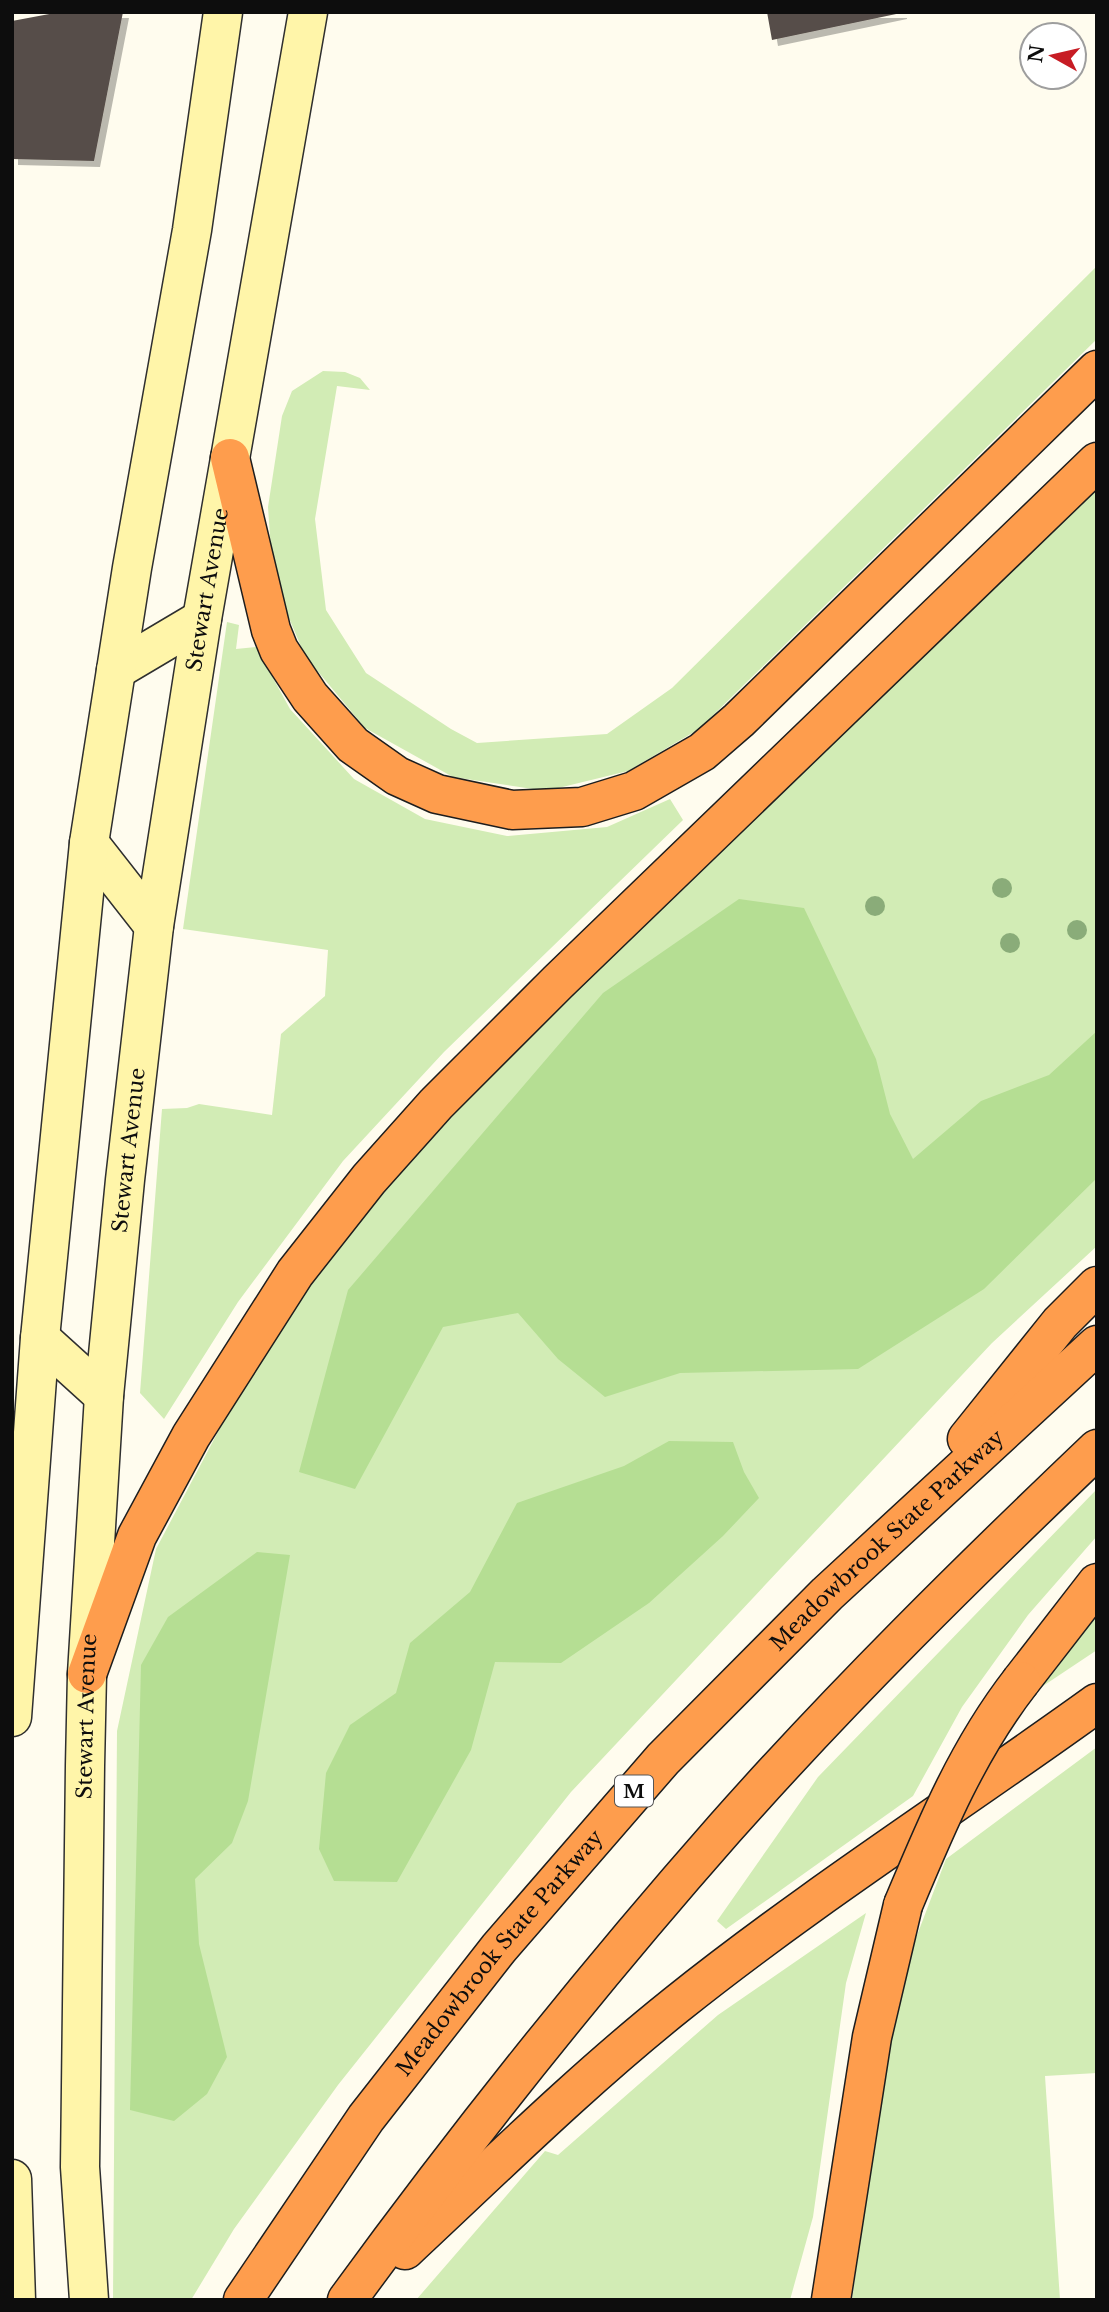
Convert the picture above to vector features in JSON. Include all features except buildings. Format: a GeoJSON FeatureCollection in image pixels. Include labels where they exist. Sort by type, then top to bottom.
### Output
{"type":"FeatureCollection","features":[{"type":"Feature","properties":{"kind":"highway"},"geometry":{"type":"LineString","coordinates":[[230,458],[271,630],[279,650],[310,697],[353,745],[397,776],[437,794],[512,810],[582,807],[634,791],[702,752],[739,720],[1097,370]]}},
{"type":"Feature","properties":{"kind":"highway"},"geometry":{"type":"LineString","coordinates":[[87,1674],[137,1536],[191,1436],[295,1273],[369,1179],[436,1104],[558,982],[1097,461]]}},
{"type":"Feature","properties":{"kind":"highway"},"geometry":{"type":"LineString","coordinates":[[887,1539],[1060,1322],[1097,1286]]}},
{"type":"Feature","properties":{"kind":"highway","name":"Meadowbrook State Parkway"},"geometry":{"type":"LineString","coordinates":[[243,2300],[366,2118],[499,1948],[663,1759],[827,1594],[1097,1345]]}},
{"type":"Feature","properties":{"kind":"highway"},"geometry":{"type":"LineString","coordinates":[[349,2300],[416,2206],[551,2033],[727,1826],[909,1632],[1097,1449]]}},
{"type":"Feature","properties":{"kind":"highway"},"geometry":{"type":"LineString","coordinates":[[831,2300],[872,2037],[902,1905],[932,1833],[973,1751],[997,1712],[1097,1583]]}},
{"type":"Feature","properties":{"kind":"highway"},"geometry":{"type":"LineString","coordinates":[[349,2300],[621,2050],[676,2005],[734,1960],[977,1785],[1097,1703]]}},
{"type":"Feature","properties":{"kind":"main road"},"geometry":{"type":"LineString","coordinates":[[12,1717],[40,1338],[89,843],[161,399],[192,230],[223,12]]}},
{"type":"Feature","properties":{"kind":"main road","name":"Stewart Avenue"},"geometry":{"type":"LineString","coordinates":[[89,2300],[80,2167],[87,1674],[104,1396],[154,926],[202,619],[308,12]]}},
{"type":"Feature","properties":{"kind":"main road"},"geometry":{"type":"LineString","coordinates":[[116,670],[202,619]]}},
{"type":"Feature","properties":{"kind":"main road"},"geometry":{"type":"LineString","coordinates":[[89,843],[154,926]]}},
{"type":"Feature","properties":{"kind":"main road"},"geometry":{"type":"LineString","coordinates":[[40,1338],[104,1396]]}},
{"type":"Feature","properties":{"kind":"main road"},"geometry":{"type":"LineString","coordinates":[[34,1409],[104,1396]]}},
{"type":"Feature","properties":{"kind":"main road"},"geometry":{"type":"LineString","coordinates":[[12,2179],[16,2300]]}},
{"type":"Feature","properties":{"kind":"green space"},"geometry":{"type":"Polygon","coordinates":[[[1097,266],[1097,339],[699,729],[628,771],[546,791],[453,777],[365,728],[305,656],[273,580],[268,507],[282,416],[292,391],[323,371],[345,372],[360,378],[370,390],[337,386],[315,519],[326,610],[366,673],[477,743],[607,734],[672,688],[1097,266]]]}},
{"type":"Feature","properties":{"kind":"green space"},"geometry":{"type":"Polygon","coordinates":[[[1097,483],[1097,1246],[992,1343],[571,1792],[338,2085],[234,2229],[191,2300],[113,2300],[117,1731],[156,1549],[264,1345],[338,1241],[493,1072],[1097,483]]]}},
{"type":"Feature","properties":{"kind":"green space"},"geometry":{"type":"Polygon","coordinates":[[[227,622],[239,625],[236,649],[256,647],[290,709],[354,779],[425,819],[507,836],[607,827],[670,799],[683,820],[444,1052],[343,1161],[238,1302],[164,1419],[140,1393],[162,1109],[187,1108],[199,1104],[272,1115],[281,1034],[325,996],[328,950],[183,929],[227,622]]]}},
{"type":"Feature","properties":{"kind":"green space"},"geometry":{"type":"Polygon","coordinates":[[[739,899],[804,908],[876,1059],[890,1114],[913,1159],[981,1101],[1049,1075],[1097,1031],[1097,1178],[984,1289],[858,1369],[680,1373],[605,1397],[558,1359],[518,1313],[443,1327],[355,1489],[299,1472],[348,1290],[603,993],[739,899]]]}},
{"type":"Feature","properties":{"kind":"green space"},"geometry":{"type":"Polygon","coordinates":[[[669,1441],[733,1442],[744,1472],[759,1498],[723,1536],[649,1603],[561,1663],[495,1662],[471,1750],[397,1882],[334,1881],[319,1849],[326,1773],[350,1725],[396,1693],[410,1643],[470,1592],[517,1503],[624,1466],[669,1441]]]}},
{"type":"Feature","properties":{"kind":"green space"},"geometry":{"type":"Polygon","coordinates":[[[1097,1489],[1097,1536],[1028,1615],[962,1707],[913,1796],[726,1929],[717,1921],[818,1777],[1097,1489]]]}},
{"type":"Feature","properties":{"kind":"green space"},"geometry":{"type":"Polygon","coordinates":[[[257,1552],[290,1555],[248,1801],[232,1843],[195,1879],[199,1944],[227,2057],[207,2094],[174,2121],[130,2110],[141,1665],[168,1617],[257,1552]]]}},
{"type":"Feature","properties":{"kind":"green space"},"geometry":{"type":"Polygon","coordinates":[[[1097,1615],[1097,1650],[1037,1690],[1097,1615]]]}},
{"type":"Feature","properties":{"kind":"green space"},"geometry":{"type":"Polygon","coordinates":[[[1097,1747],[1097,2073],[1045,2076],[1060,2300],[852,2300],[877,2119],[899,1997],[916,1938],[946,1859],[1097,1747]]]}},
{"type":"Feature","properties":{"kind":"green space"},"geometry":{"type":"Polygon","coordinates":[[[866,1913],[846,1983],[813,2217],[790,2300],[416,2300],[545,2151],[558,2155],[718,2015],[866,1913]]]}}]}
